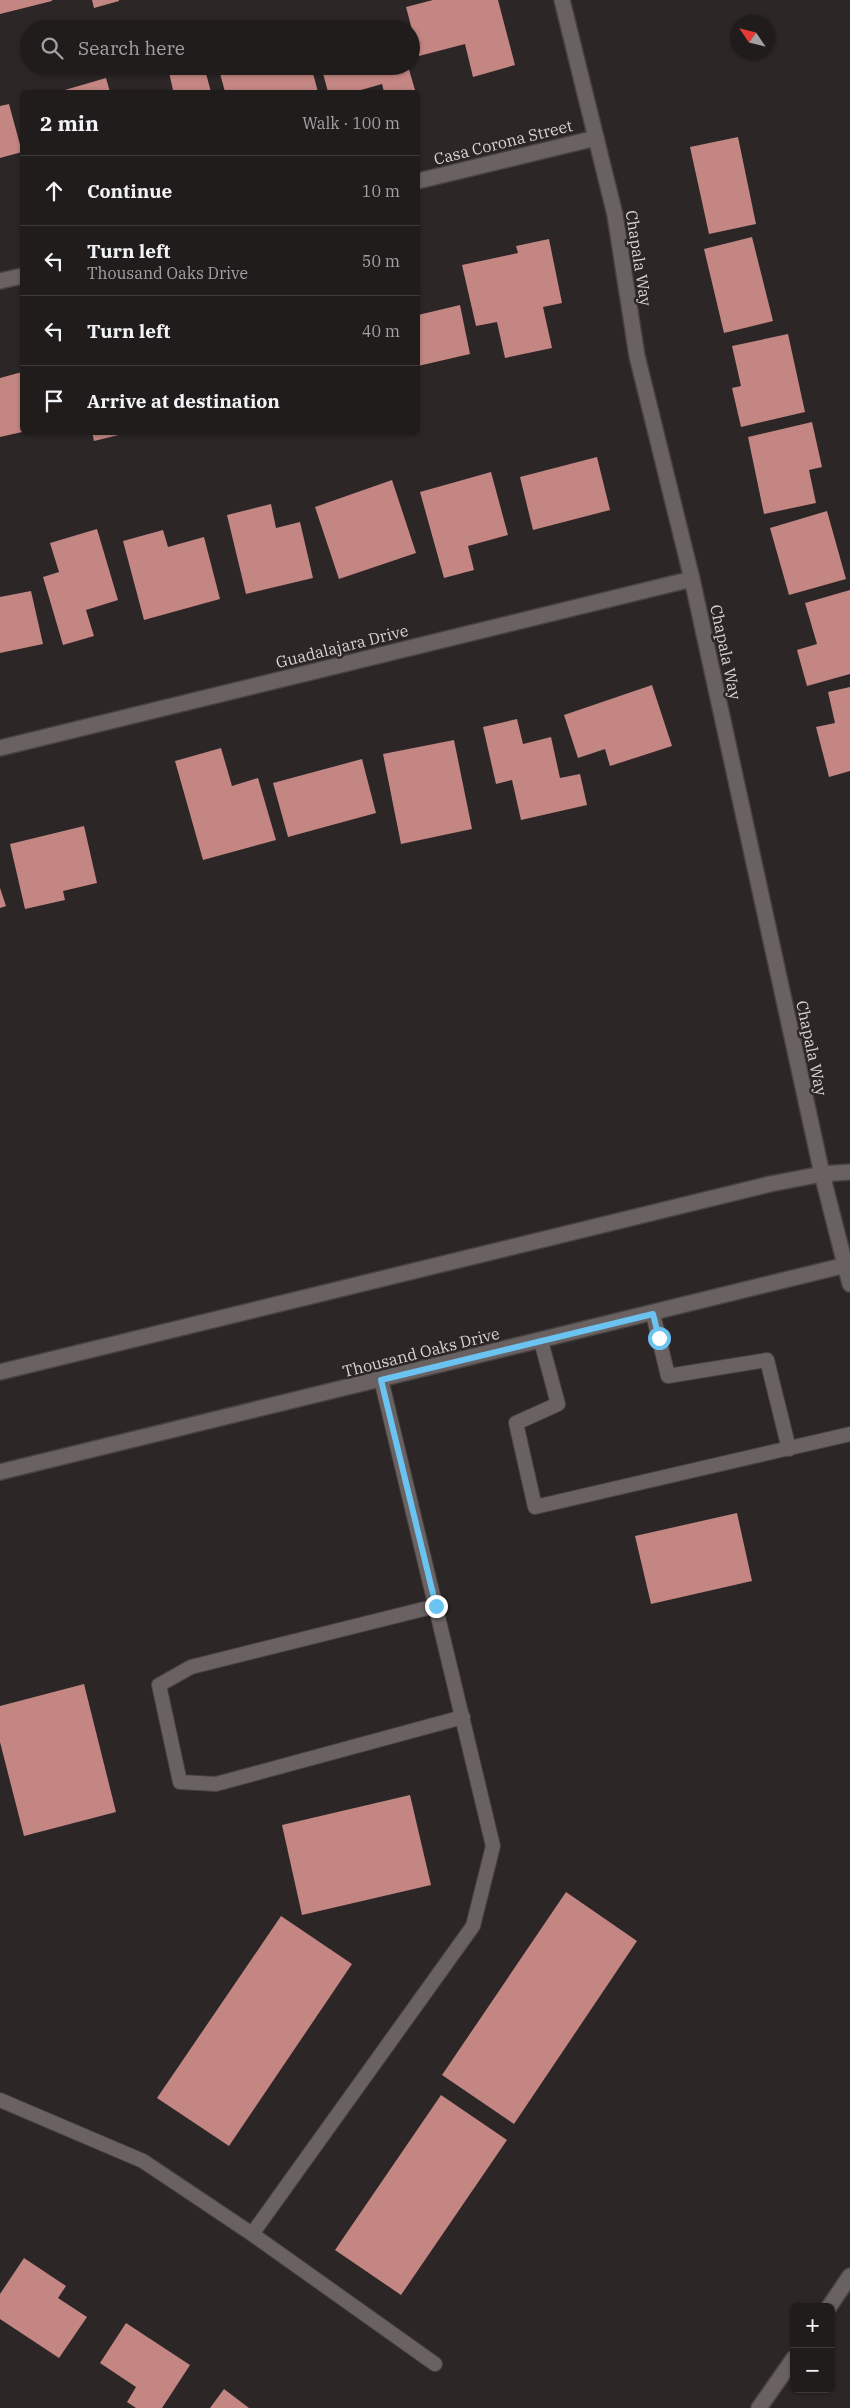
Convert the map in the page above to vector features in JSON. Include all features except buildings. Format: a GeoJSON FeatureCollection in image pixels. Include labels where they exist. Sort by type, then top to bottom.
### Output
{"type":"FeatureCollection","features":[{"type":"Feature","properties":{"kind":"street","name":"Chapala Way"},"geometry":{"type":"LineString","coordinates":[[562,0],[615,215],[637,356],[692,579],[822,1174],[848,1265],[850,1284]]}},
{"type":"Feature","properties":{"kind":"street","name":"Casa Corona Street"},"geometry":{"type":"LineString","coordinates":[[420,181],[596,138]]}},
{"type":"Feature","properties":{"kind":"street"},"geometry":{"type":"LineString","coordinates":[[0,281],[20,276]]}},
{"type":"Feature","properties":{"kind":"street","name":"Guadalajara Drive"},"geometry":{"type":"LineString","coordinates":[[0,748],[692,579]]}},
{"type":"Feature","properties":{"kind":"street"},"geometry":{"type":"LineString","coordinates":[[0,1372],[760,1186],[822,1174],[850,1172]]}},
{"type":"Feature","properties":{"kind":"street","name":"Thousand Oaks Drive"},"geometry":{"type":"LineString","coordinates":[[0,1472],[848,1265]]}},
{"type":"Feature","properties":{"kind":"street"},"geometry":{"type":"LineString","coordinates":[[832,2303],[850,2276]]}},
{"type":"Feature","properties":{"kind":"street"},"geometry":{"type":"LineString","coordinates":[[760,2408],[790,2364]]}},
{"type":"Feature","properties":{"kind":"lane"},"geometry":{"type":"LineString","coordinates":[[653,1314],[668,1376],[768,1360],[789,1449]]}},
{"type":"Feature","properties":{"kind":"lane"},"geometry":{"type":"LineString","coordinates":[[541,1341],[558,1404],[516,1423],[535,1507],[850,1434]]}},
{"type":"Feature","properties":{"kind":"lane"},"geometry":{"type":"LineString","coordinates":[[252,2234],[473,1926],[493,1846],[381,1380]]}},
{"type":"Feature","properties":{"kind":"lane"},"geometry":{"type":"LineString","coordinates":[[436,1606],[191,1667],[159,1685],[180,1782],[216,1784],[462,1718]]}},
{"type":"Feature","properties":{"kind":"lane"},"geometry":{"type":"LineString","coordinates":[[0,2100],[144,2160],[435,2364]]}},
{"type":"Feature","properties":{"kind":"route"},"geometry":{"type":"LineString","coordinates":[[436,1606],[381,1380],[653,1314],[659,1338]]}}]}
